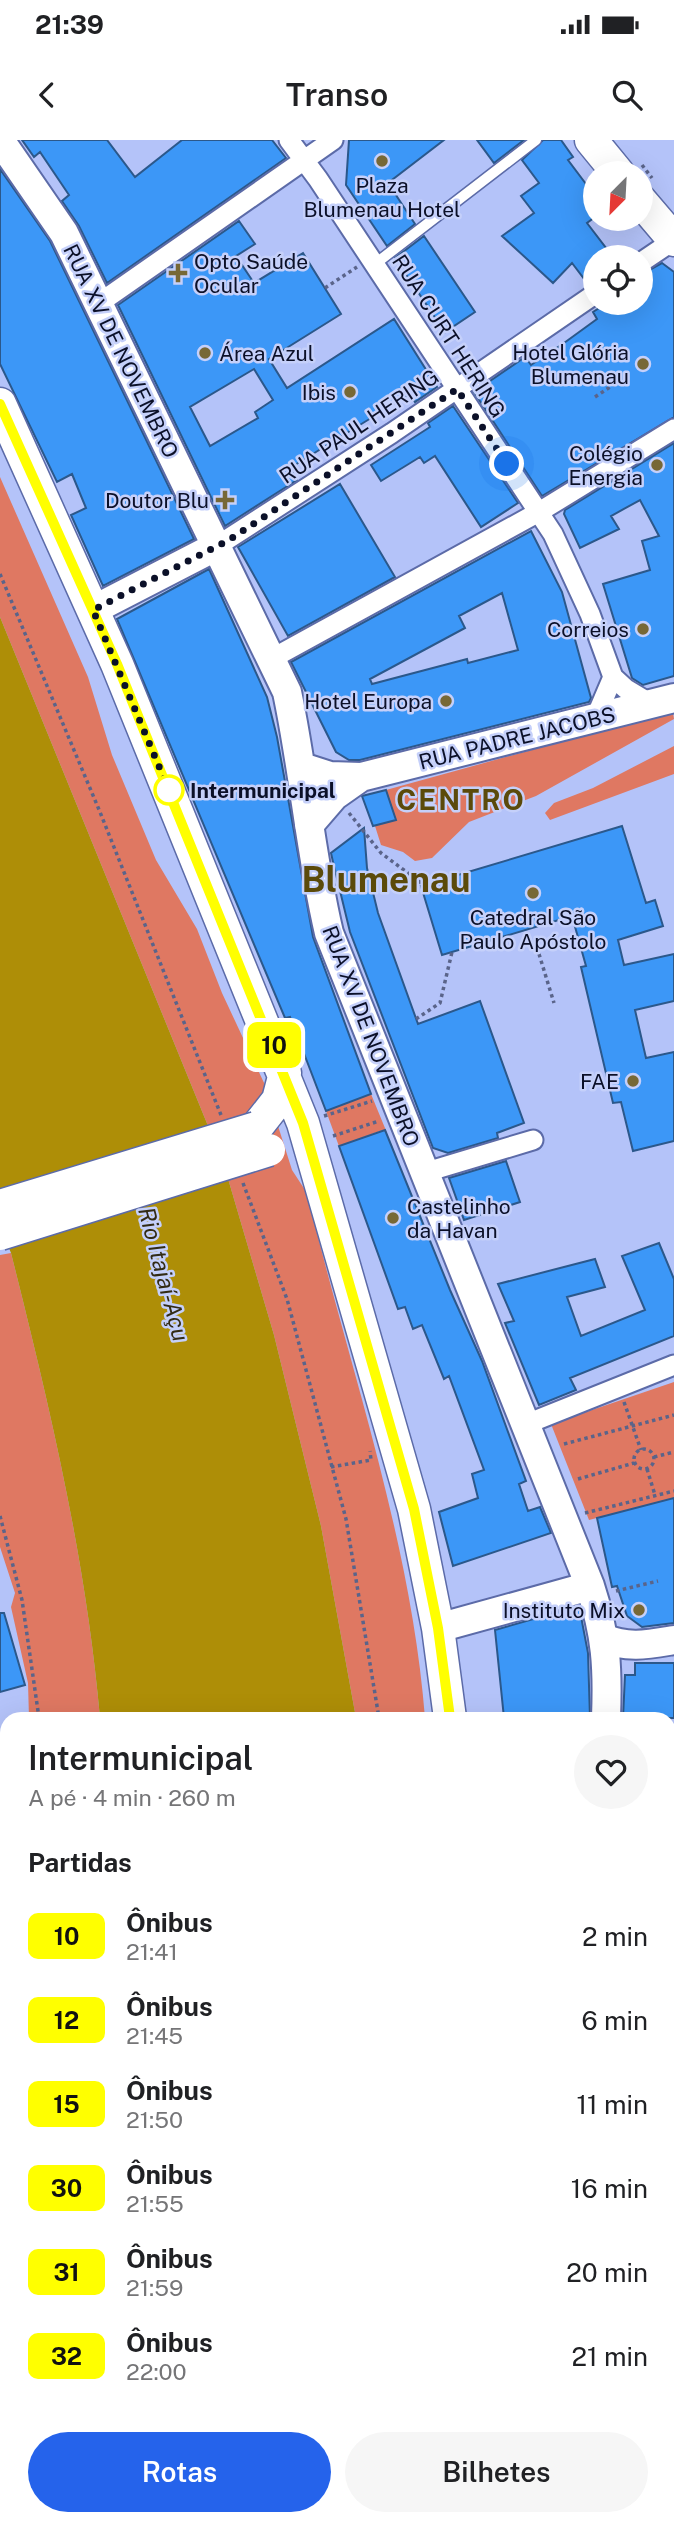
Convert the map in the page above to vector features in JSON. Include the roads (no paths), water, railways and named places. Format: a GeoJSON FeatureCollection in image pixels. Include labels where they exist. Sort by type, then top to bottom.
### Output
{"type":"FeatureCollection","features":[{"type":"Feature","properties":{"kind":"main road"},"geometry":{"type":"LineString","coordinates":[[591,140],[621,161]]}},
{"type":"Feature","properties":{"kind":"main road"},"geometry":{"type":"LineString","coordinates":[[653,200],[674,240]]}},
{"type":"Feature","properties":{"kind":"main road"},"geometry":{"type":"LineString","coordinates":[[0,404],[93,610],[285,1073],[314,1159],[414,1509],[438,1628],[449,1712]]}},
{"type":"Feature","properties":{"kind":"main road"},"geometry":{"type":"LineString","coordinates":[[0,1234],[263,1139],[285,1073]]}},
{"type":"Feature","properties":{"kind":"main road"},"geometry":{"type":"LineString","coordinates":[[0,1206],[263,1139],[314,1159]]}},
{"type":"Feature","properties":{"kind":"street","name":"RUA XV DE NOVEMBRO"},"geometry":{"type":"LineString","coordinates":[[0,140],[64,233],[273,658],[287,692],[302,767],[312,855],[329,933],[591,1591],[606,1651],[606,1712]]}},
{"type":"Feature","properties":{"kind":"street","name":"RUA CURT HERING"},"geometry":{"type":"LineString","coordinates":[[289,140],[375,264],[539,512],[590,614],[613,677]]}},
{"type":"Feature","properties":{"kind":"street"},"geometry":{"type":"LineString","coordinates":[[99,304],[333,140]]}},
{"type":"Feature","properties":{"kind":"street"},"geometry":{"type":"LineString","coordinates":[[653,254],[674,240]]}},
{"type":"Feature","properties":{"kind":"street","name":"RUA PAUL HERING"},"geometry":{"type":"LineString","coordinates":[[217,546],[457,389],[583,302]]}},
{"type":"Feature","properties":{"kind":"street"},"geometry":{"type":"LineString","coordinates":[[273,658],[539,512],[674,429]]}},
{"type":"Feature","properties":{"kind":"street"},"geometry":{"type":"LineString","coordinates":[[93,610],[217,546]]}},
{"type":"Feature","properties":{"kind":"street"},"geometry":{"type":"LineString","coordinates":[[595,719],[613,677],[626,689],[663,701]]}},
{"type":"Feature","properties":{"kind":"street","name":"RUA PADRE JACOBS"},"geometry":{"type":"LineString","coordinates":[[302,767],[330,776],[361,777],[663,701]]}},
{"type":"Feature","properties":{"kind":"street","name":"RUA PADRE JACOBS"},"geometry":{"type":"LineString","coordinates":[[309,825],[334,796],[361,777]]}},
{"type":"Feature","properties":{"kind":"street"},"geometry":{"type":"LineString","coordinates":[[423,1173],[533,1140]]}},
{"type":"Feature","properties":{"kind":"street"},"geometry":{"type":"LineString","coordinates":[[524,1425],[674,1365]]}},
{"type":"Feature","properties":{"kind":"street"},"geometry":{"type":"LineString","coordinates":[[438,1628],[591,1591]]}},
{"type":"Feature","properties":{"kind":"street"},"geometry":{"type":"LineString","coordinates":[[606,1651],[674,1640]]}},
{"type":"Feature","properties":{"kind":"lane"},"geometry":{"type":"LineString","coordinates":[[375,264],[537,140]]}},
{"type":"Feature","properties":{"kind":"water","name":"Rio Itajaí-Açu"},"geometry":{"type":"Polygon","coordinates":[[[0,617],[224,1165],[274,1335],[321,1526],[355,1712],[99,1712],[86,1600],[65,1484],[11,1253],[0,1226],[0,617]]]}},
{"type":"Feature","properties":{"kind":"place","name":"Plaza Blumenau Hotel"},"geometry":{"type":"Point","coordinates":[382,161]}},
{"type":"Feature","properties":{"kind":"place","name":"Opto Saúde Ocular"},"geometry":{"type":"Point","coordinates":[178,273]}},
{"type":"Feature","properties":{"kind":"place","name":"Área Azul"},"geometry":{"type":"Point","coordinates":[205,353]}},
{"type":"Feature","properties":{"kind":"place","name":"Hotel Glória Blumenau"},"geometry":{"type":"Point","coordinates":[643,364]}},
{"type":"Feature","properties":{"kind":"place","name":"Ibis"},"geometry":{"type":"Point","coordinates":[350,392]}},
{"type":"Feature","properties":{"kind":"place","name":"Colégio Energia"},"geometry":{"type":"Point","coordinates":[657,465]}},
{"type":"Feature","properties":{"kind":"place","name":"Doutor Blu"},"geometry":{"type":"Point","coordinates":[225,500]}},
{"type":"Feature","properties":{"kind":"place","name":"Correios"},"geometry":{"type":"Point","coordinates":[643,629]}},
{"type":"Feature","properties":{"kind":"place","name":"Hotel Europa"},"geometry":{"type":"Point","coordinates":[446,701]}},
{"type":"Feature","properties":{"kind":"place","name":"Intermunicipal"},"geometry":{"type":"Point","coordinates":[169,790]}},
{"type":"Feature","properties":{"kind":"place","name":"Catedral São Paulo Apóstolo"},"geometry":{"type":"Point","coordinates":[533,893]}},
{"type":"Feature","properties":{"kind":"place","name":"FAE"},"geometry":{"type":"Point","coordinates":[633,1081]}},
{"type":"Feature","properties":{"kind":"place","name":"Castelinho da Havan"},"geometry":{"type":"Point","coordinates":[393,1218]}},
{"type":"Feature","properties":{"kind":"place","name":"Instituto Mix"},"geometry":{"type":"Point","coordinates":[639,1610]}},
{"type":"Feature","properties":{"kind":"district","name":"CENTRO"},"geometry":{"type":"Point","coordinates":[461,799]}},
{"type":"Feature","properties":{"kind":"district","name":"Blumenau"},"geometry":{"type":"Point","coordinates":[386,879]}}]}
